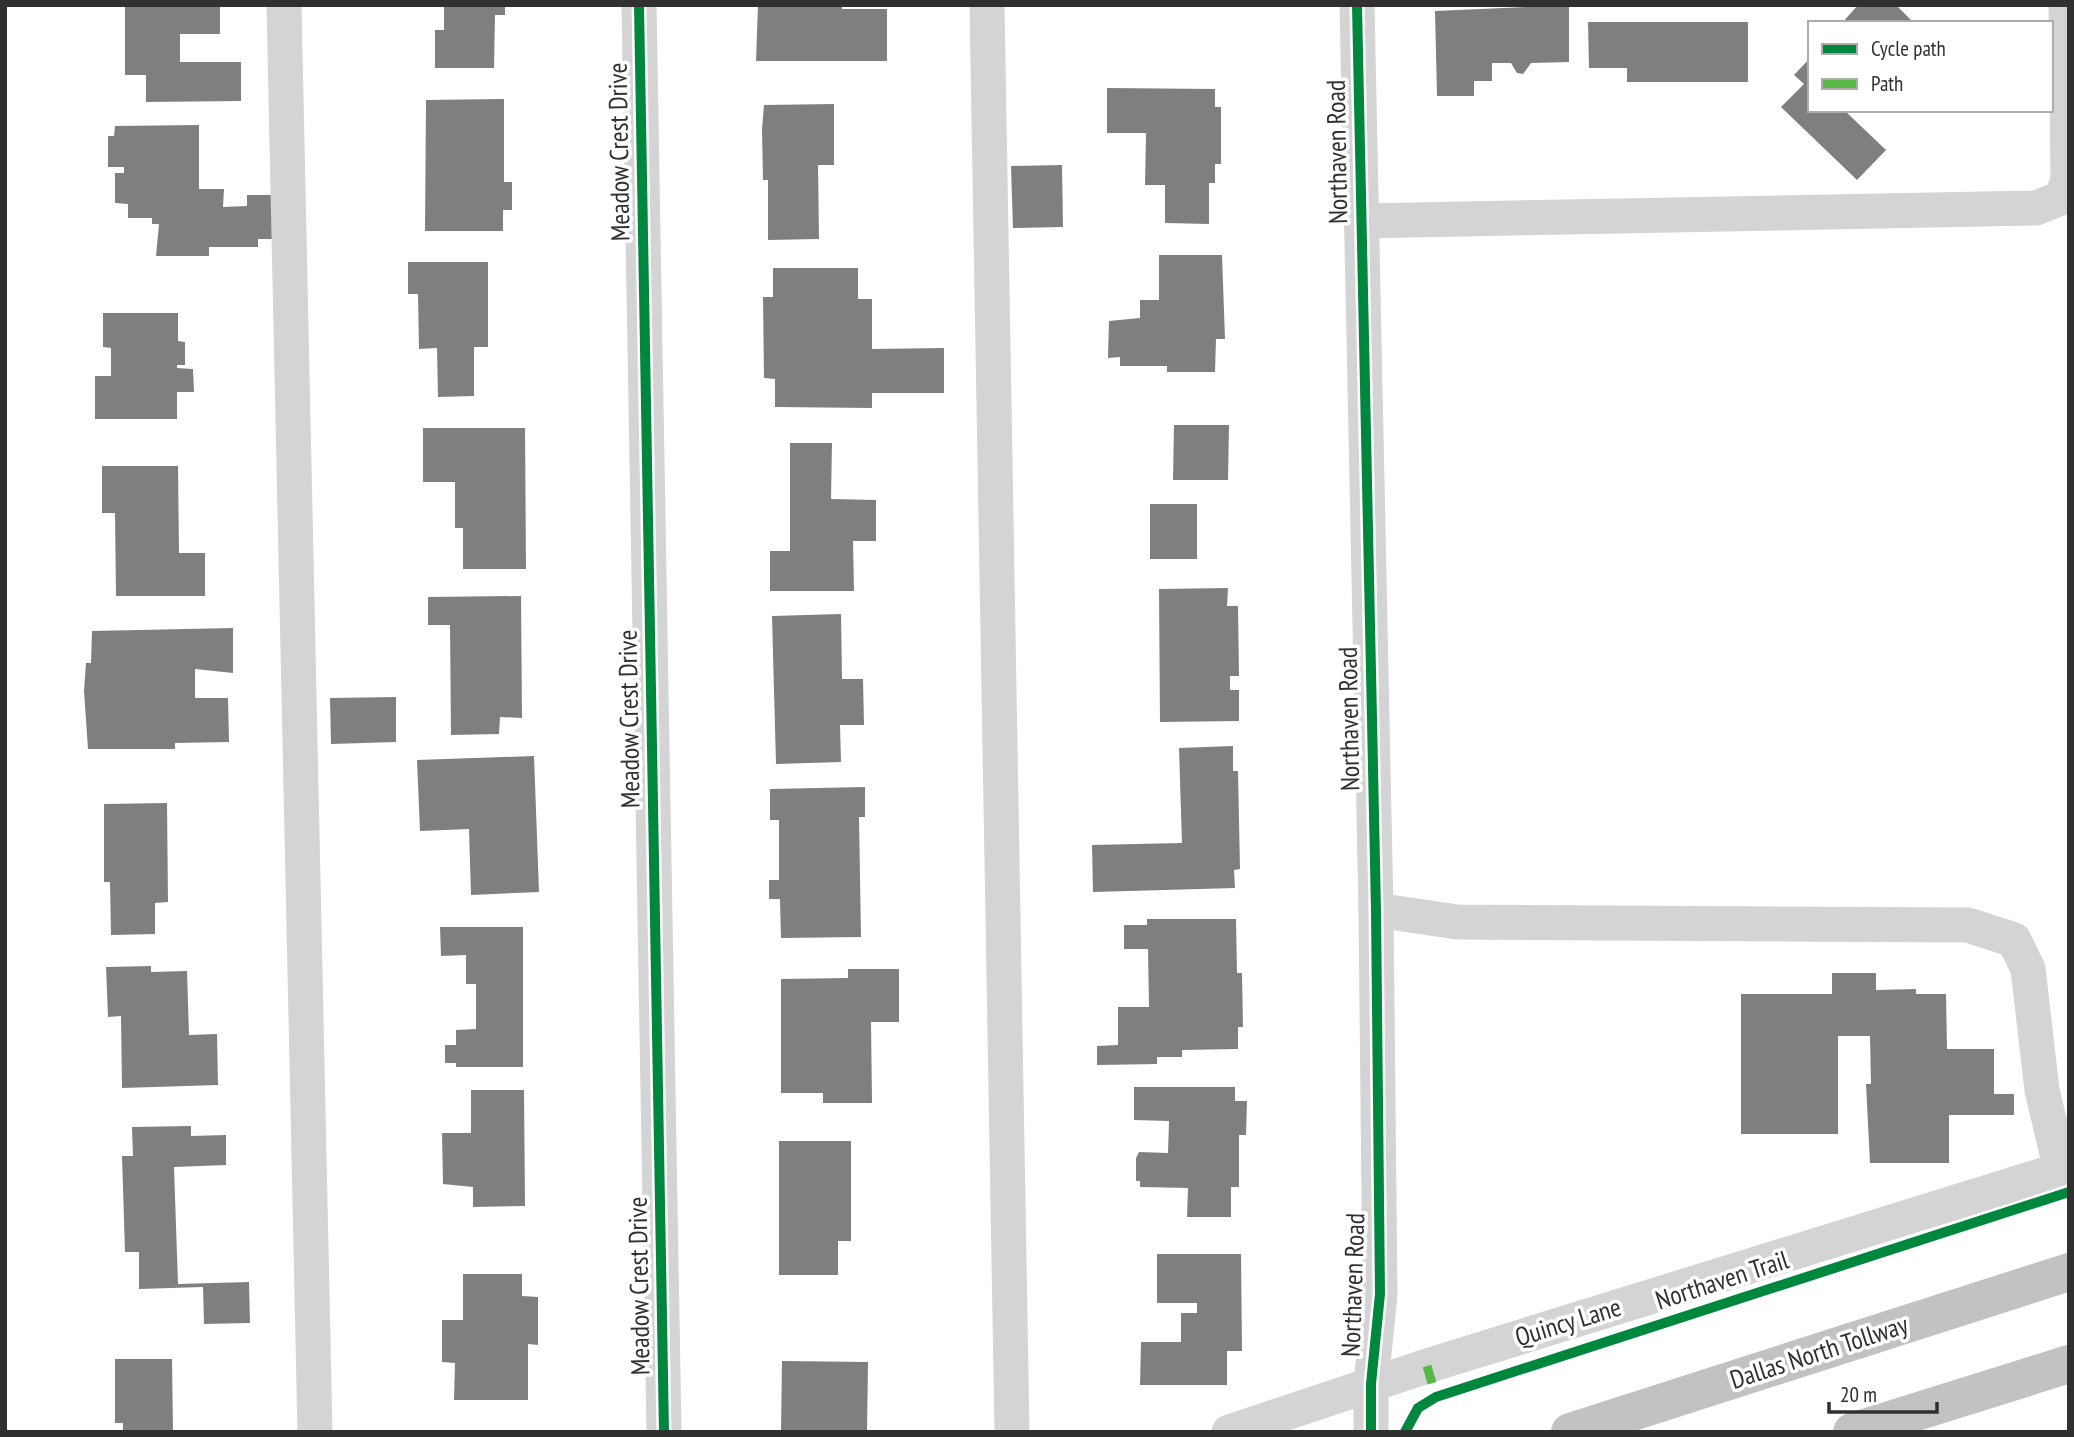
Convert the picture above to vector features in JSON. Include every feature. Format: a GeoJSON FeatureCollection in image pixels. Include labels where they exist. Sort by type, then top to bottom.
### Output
{"type":"FeatureCollection","features":[{"type":"Feature","properties":{"kind":"highway","name":"Dallas North Tollway"},"geometry":{"type":"LineString","coordinates":[[1570,1432],[2069,1272]]}},
{"type":"Feature","properties":{"kind":"highway"},"geometry":{"type":"LineString","coordinates":[[1853,1432],[2069,1364]]}},
{"type":"Feature","properties":{"kind":"street"},"geometry":{"type":"LineString","coordinates":[[284,5],[315,1432]]}},
{"type":"Feature","properties":{"kind":"street","name":"Meadow Crest Drive"},"geometry":{"type":"LineString","coordinates":[[639,5],[664,1432]]}},
{"type":"Feature","properties":{"kind":"street"},"geometry":{"type":"LineString","coordinates":[[987,5],[1012,1432]]}},
{"type":"Feature","properties":{"kind":"street","name":"Northaven Road"},"geometry":{"type":"LineString","coordinates":[[1357,5],[1376,910],[1380,1294],[1371,1384],[1371,1432]]}},
{"type":"Feature","properties":{"kind":"street"},"geometry":{"type":"LineString","coordinates":[[1361,221],[2036,208],[2061,198],[2068,180],[2066,5]]}},
{"type":"Feature","properties":{"kind":"street"},"geometry":{"type":"LineString","coordinates":[[1376,910],[1457,922],[1968,925],[2014,940],[2028,969],[2042,1090],[2065,1168]]}},
{"type":"Feature","properties":{"kind":"street","name":"Quincy Lane"},"geometry":{"type":"LineString","coordinates":[[1229,1432],[1371,1384],[2065,1168]]}},
{"type":"Feature","properties":{"kind":"building"},"geometry":{"type":"Polygon","coordinates":[[[125,5],[220,5],[220,34],[180,34],[180,62],[241,62],[241,101],[146,102],[146,75],[125,75],[125,5]]]}},
{"type":"Feature","properties":{"kind":"building"},"geometry":{"type":"Polygon","coordinates":[[[444,5],[505,5],[505,15],[495,15],[494,68],[435,68],[435,30],[444,30],[444,5]]]}},
{"type":"Feature","properties":{"kind":"building"},"geometry":{"type":"Polygon","coordinates":[[[758,5],[842,5],[842,9],[887,9],[887,61],[756,61],[758,5]]]}},
{"type":"Feature","properties":{"kind":"building"},"geometry":{"type":"Polygon","coordinates":[[[1569,5],[1569,62],[1531,63],[1523,74],[1517,73],[1511,63],[1492,63],[1492,81],[1474,81],[1474,96],[1437,96],[1435,11],[1569,5]]]}},
{"type":"Feature","properties":{"kind":"building"},"geometry":{"type":"Polygon","coordinates":[[[1858,5],[1896,5],[1912,21],[1844,21],[1858,5]]]}},
{"type":"Feature","properties":{"kind":"building"},"geometry":{"type":"Polygon","coordinates":[[[1588,22],[1748,22],[1748,82],[1627,82],[1627,68],[1589,68],[1588,22]]]}},
{"type":"Feature","properties":{"kind":"building"},"geometry":{"type":"Polygon","coordinates":[[[1808,60],[1808,112],[1846,112],[1886,150],[1857,180],[1781,107],[1804,84],[1794,75],[1808,60]]]}},
{"type":"Feature","properties":{"kind":"building"},"geometry":{"type":"Polygon","coordinates":[[[1107,88],[1215,89],[1215,107],[1221,107],[1221,164],[1215,164],[1215,183],[1209,183],[1209,224],[1165,223],[1165,185],[1145,185],[1146,133],[1107,133],[1107,88]]]}},
{"type":"Feature","properties":{"kind":"building"},"geometry":{"type":"Polygon","coordinates":[[[504,99],[504,182],[512,182],[512,210],[503,210],[503,231],[425,231],[426,100],[504,99]]]}},
{"type":"Feature","properties":{"kind":"building"},"geometry":{"type":"Polygon","coordinates":[[[834,104],[834,165],[818,165],[819,239],[768,240],[768,180],[763,180],[764,105],[834,104]]]}},
{"type":"Feature","properties":{"kind":"building"},"geometry":{"type":"Polygon","coordinates":[[[199,125],[199,189],[224,189],[223,207],[247,206],[247,195],[275,195],[275,239],[258,239],[258,247],[209,247],[209,256],[156,256],[159,224],[152,224],[152,218],[128,218],[128,204],[115,203],[115,173],[124,173],[124,167],[108,167],[108,136],[114,136],[115,126],[199,125]]]}},
{"type":"Feature","properties":{"kind":"building"},"geometry":{"type":"Polygon","coordinates":[[[1062,165],[1063,227],[1013,228],[1011,166],[1062,165]]]}},
{"type":"Feature","properties":{"kind":"building"},"geometry":{"type":"Polygon","coordinates":[[[1159,255],[1222,255],[1225,339],[1216,339],[1215,372],[1167,372],[1167,366],[1120,366],[1120,357],[1108,358],[1109,321],[1140,318],[1140,300],[1159,300],[1159,255]]]}},
{"type":"Feature","properties":{"kind":"building"},"geometry":{"type":"Polygon","coordinates":[[[408,262],[488,262],[488,347],[474,347],[474,396],[438,397],[437,348],[419,349],[418,294],[408,294],[408,262]]]}},
{"type":"Feature","properties":{"kind":"building"},"geometry":{"type":"Polygon","coordinates":[[[773,268],[858,268],[858,299],[872,299],[872,349],[944,348],[944,393],[872,393],[872,408],[775,407],[775,379],[764,378],[763,297],[773,297],[773,268]]]}},
{"type":"Feature","properties":{"kind":"building"},"geometry":{"type":"Polygon","coordinates":[[[103,313],[178,313],[178,341],[185,342],[185,365],[177,365],[177,368],[193,369],[194,392],[177,392],[177,419],[95,419],[95,376],[111,376],[111,348],[103,347],[103,313]]]}},
{"type":"Feature","properties":{"kind":"building"},"geometry":{"type":"Polygon","coordinates":[[[1174,425],[1229,425],[1228,480],[1173,480],[1174,425]]]}},
{"type":"Feature","properties":{"kind":"building"},"geometry":{"type":"Polygon","coordinates":[[[423,428],[525,428],[526,569],[463,569],[463,528],[455,528],[455,482],[423,482],[423,428]]]}},
{"type":"Feature","properties":{"kind":"building"},"geometry":{"type":"Polygon","coordinates":[[[790,443],[832,443],[831,499],[876,500],[876,541],[853,541],[854,591],[770,591],[770,551],[790,551],[790,443]]]}},
{"type":"Feature","properties":{"kind":"building"},"geometry":{"type":"Polygon","coordinates":[[[102,466],[178,466],[179,553],[205,553],[205,596],[116,596],[115,513],[102,513],[102,466]]]}},
{"type":"Feature","properties":{"kind":"building"},"geometry":{"type":"Polygon","coordinates":[[[1150,504],[1197,504],[1197,559],[1150,559],[1150,504]]]}},
{"type":"Feature","properties":{"kind":"building"},"geometry":{"type":"Polygon","coordinates":[[[1228,588],[1227,606],[1238,606],[1239,676],[1230,676],[1230,690],[1239,690],[1239,721],[1160,722],[1159,589],[1228,588]]]}},
{"type":"Feature","properties":{"kind":"building"},"geometry":{"type":"Polygon","coordinates":[[[521,596],[522,718],[500,717],[499,734],[451,735],[450,625],[428,625],[428,597],[521,596]]]}},
{"type":"Feature","properties":{"kind":"building"},"geometry":{"type":"Polygon","coordinates":[[[841,614],[842,679],[863,679],[864,725],[840,725],[841,762],[776,764],[772,616],[841,614]]]}},
{"type":"Feature","properties":{"kind":"building"},"geometry":{"type":"Polygon","coordinates":[[[233,628],[233,673],[195,669],[195,698],[228,698],[229,742],[175,743],[175,749],[88,749],[84,691],[86,663],[91,663],[92,631],[233,628]]]}},
{"type":"Feature","properties":{"kind":"building"},"geometry":{"type":"Polygon","coordinates":[[[396,697],[396,742],[331,744],[330,698],[396,697]]]}},
{"type":"Feature","properties":{"kind":"building"},"geometry":{"type":"Polygon","coordinates":[[[1233,746],[1233,771],[1238,771],[1240,869],[1234,870],[1235,888],[1093,892],[1092,845],[1182,843],[1179,748],[1233,746]]]}},
{"type":"Feature","properties":{"kind":"building"},"geometry":{"type":"Polygon","coordinates":[[[534,756],[539,892],[471,895],[469,829],[420,831],[417,760],[534,756]]]}},
{"type":"Feature","properties":{"kind":"building"},"geometry":{"type":"Polygon","coordinates":[[[865,787],[865,817],[859,817],[861,937],[781,938],[780,899],[769,899],[769,880],[779,880],[779,820],[770,820],[770,789],[865,787]]]}},
{"type":"Feature","properties":{"kind":"building"},"geometry":{"type":"Polygon","coordinates":[[[167,803],[168,902],[155,903],[155,934],[111,935],[110,882],[104,882],[104,804],[167,803]]]}},
{"type":"Feature","properties":{"kind":"building"},"geometry":{"type":"Polygon","coordinates":[[[1147,919],[1236,919],[1237,973],[1242,973],[1243,1027],[1238,1027],[1238,1049],[1182,1050],[1182,1057],[1157,1057],[1157,1064],[1097,1065],[1097,1046],[1118,1045],[1118,1007],[1149,1007],[1148,949],[1124,949],[1124,925],[1147,925],[1147,919]]]}},
{"type":"Feature","properties":{"kind":"building"},"geometry":{"type":"Polygon","coordinates":[[[440,927],[523,927],[523,1067],[456,1067],[456,1063],[445,1063],[445,1045],[456,1045],[456,1030],[476,1029],[476,984],[466,984],[466,955],[441,956],[440,927]]]}},
{"type":"Feature","properties":{"kind":"building"},"geometry":{"type":"Polygon","coordinates":[[[151,966],[151,972],[187,971],[189,1035],[217,1034],[218,1085],[122,1088],[121,1016],[108,1017],[106,967],[151,966]]]}},
{"type":"Feature","properties":{"kind":"building"},"geometry":{"type":"Polygon","coordinates":[[[848,969],[899,969],[899,1022],[871,1022],[872,1103],[823,1103],[823,1093],[781,1093],[781,979],[848,978],[848,969]]]}},
{"type":"Feature","properties":{"kind":"building"},"geometry":{"type":"Polygon","coordinates":[[[1832,973],[1876,973],[1876,990],[1916,989],[1916,994],[1946,994],[1947,1049],[1994,1049],[1994,1094],[2014,1094],[2014,1115],[1949,1115],[1949,1163],[1870,1163],[1866,1084],[1871,1084],[1870,1036],[1838,1036],[1838,1134],[1741,1134],[1741,994],[1832,994],[1832,973]]]}},
{"type":"Feature","properties":{"kind":"building"},"geometry":{"type":"Polygon","coordinates":[[[1134,1087],[1235,1087],[1235,1101],[1247,1101],[1246,1135],[1239,1135],[1239,1187],[1231,1187],[1231,1217],[1187,1217],[1188,1188],[1140,1187],[1140,1181],[1136,1181],[1136,1158],[1139,1152],[1168,1153],[1169,1121],[1134,1120],[1134,1087]]]}},
{"type":"Feature","properties":{"kind":"building"},"geometry":{"type":"Polygon","coordinates":[[[471,1090],[524,1090],[525,1206],[473,1207],[473,1187],[443,1184],[442,1133],[471,1133],[471,1090]]]}},
{"type":"Feature","properties":{"kind":"building"},"geometry":{"type":"Polygon","coordinates":[[[191,1126],[191,1136],[226,1135],[226,1165],[174,1167],[178,1284],[249,1282],[250,1323],[204,1324],[203,1287],[139,1289],[139,1252],[125,1252],[122,1156],[133,1156],[132,1127],[191,1126]]]}},
{"type":"Feature","properties":{"kind":"building"},"geometry":{"type":"Polygon","coordinates":[[[779,1141],[851,1141],[851,1241],[838,1241],[838,1275],[779,1275],[779,1141]]]}},
{"type":"Feature","properties":{"kind":"building"},"geometry":{"type":"Polygon","coordinates":[[[1157,1254],[1241,1254],[1242,1351],[1227,1351],[1227,1385],[1140,1385],[1141,1342],[1181,1342],[1181,1313],[1197,1313],[1197,1303],[1157,1303],[1157,1254]]]}},
{"type":"Feature","properties":{"kind":"building"},"geometry":{"type":"Polygon","coordinates":[[[463,1274],[522,1274],[522,1296],[538,1297],[538,1345],[528,1344],[528,1400],[454,1400],[455,1363],[442,1362],[442,1320],[463,1320],[463,1274]]]}},
{"type":"Feature","properties":{"kind":"building"},"geometry":{"type":"Polygon","coordinates":[[[115,1359],[172,1359],[173,1432],[123,1432],[123,1423],[115,1423],[115,1359]]]}},
{"type":"Feature","properties":{"kind":"building"},"geometry":{"type":"Polygon","coordinates":[[[782,1361],[868,1362],[867,1432],[781,1432],[782,1361]]]}},
{"type":"Feature","properties":{"kind":"marked path"},"geometry":{"type":"LineString","coordinates":[[1427,1366],[1436,1397]]}},
{"type":"Feature","properties":{"kind":"cycle path"},"geometry":{"type":"LineString","coordinates":[[639,5],[664,1432]]}},
{"type":"Feature","properties":{"kind":"cycle path"},"geometry":{"type":"LineString","coordinates":[[1357,5],[1376,910],[1380,1294],[1371,1384],[1371,1432]]}},
{"type":"Feature","properties":{"kind":"cycle path","name":"Northaven Trail"},"geometry":{"type":"LineString","coordinates":[[1405,1432],[1418,1408],[1436,1397],[2069,1192]]}}]}
